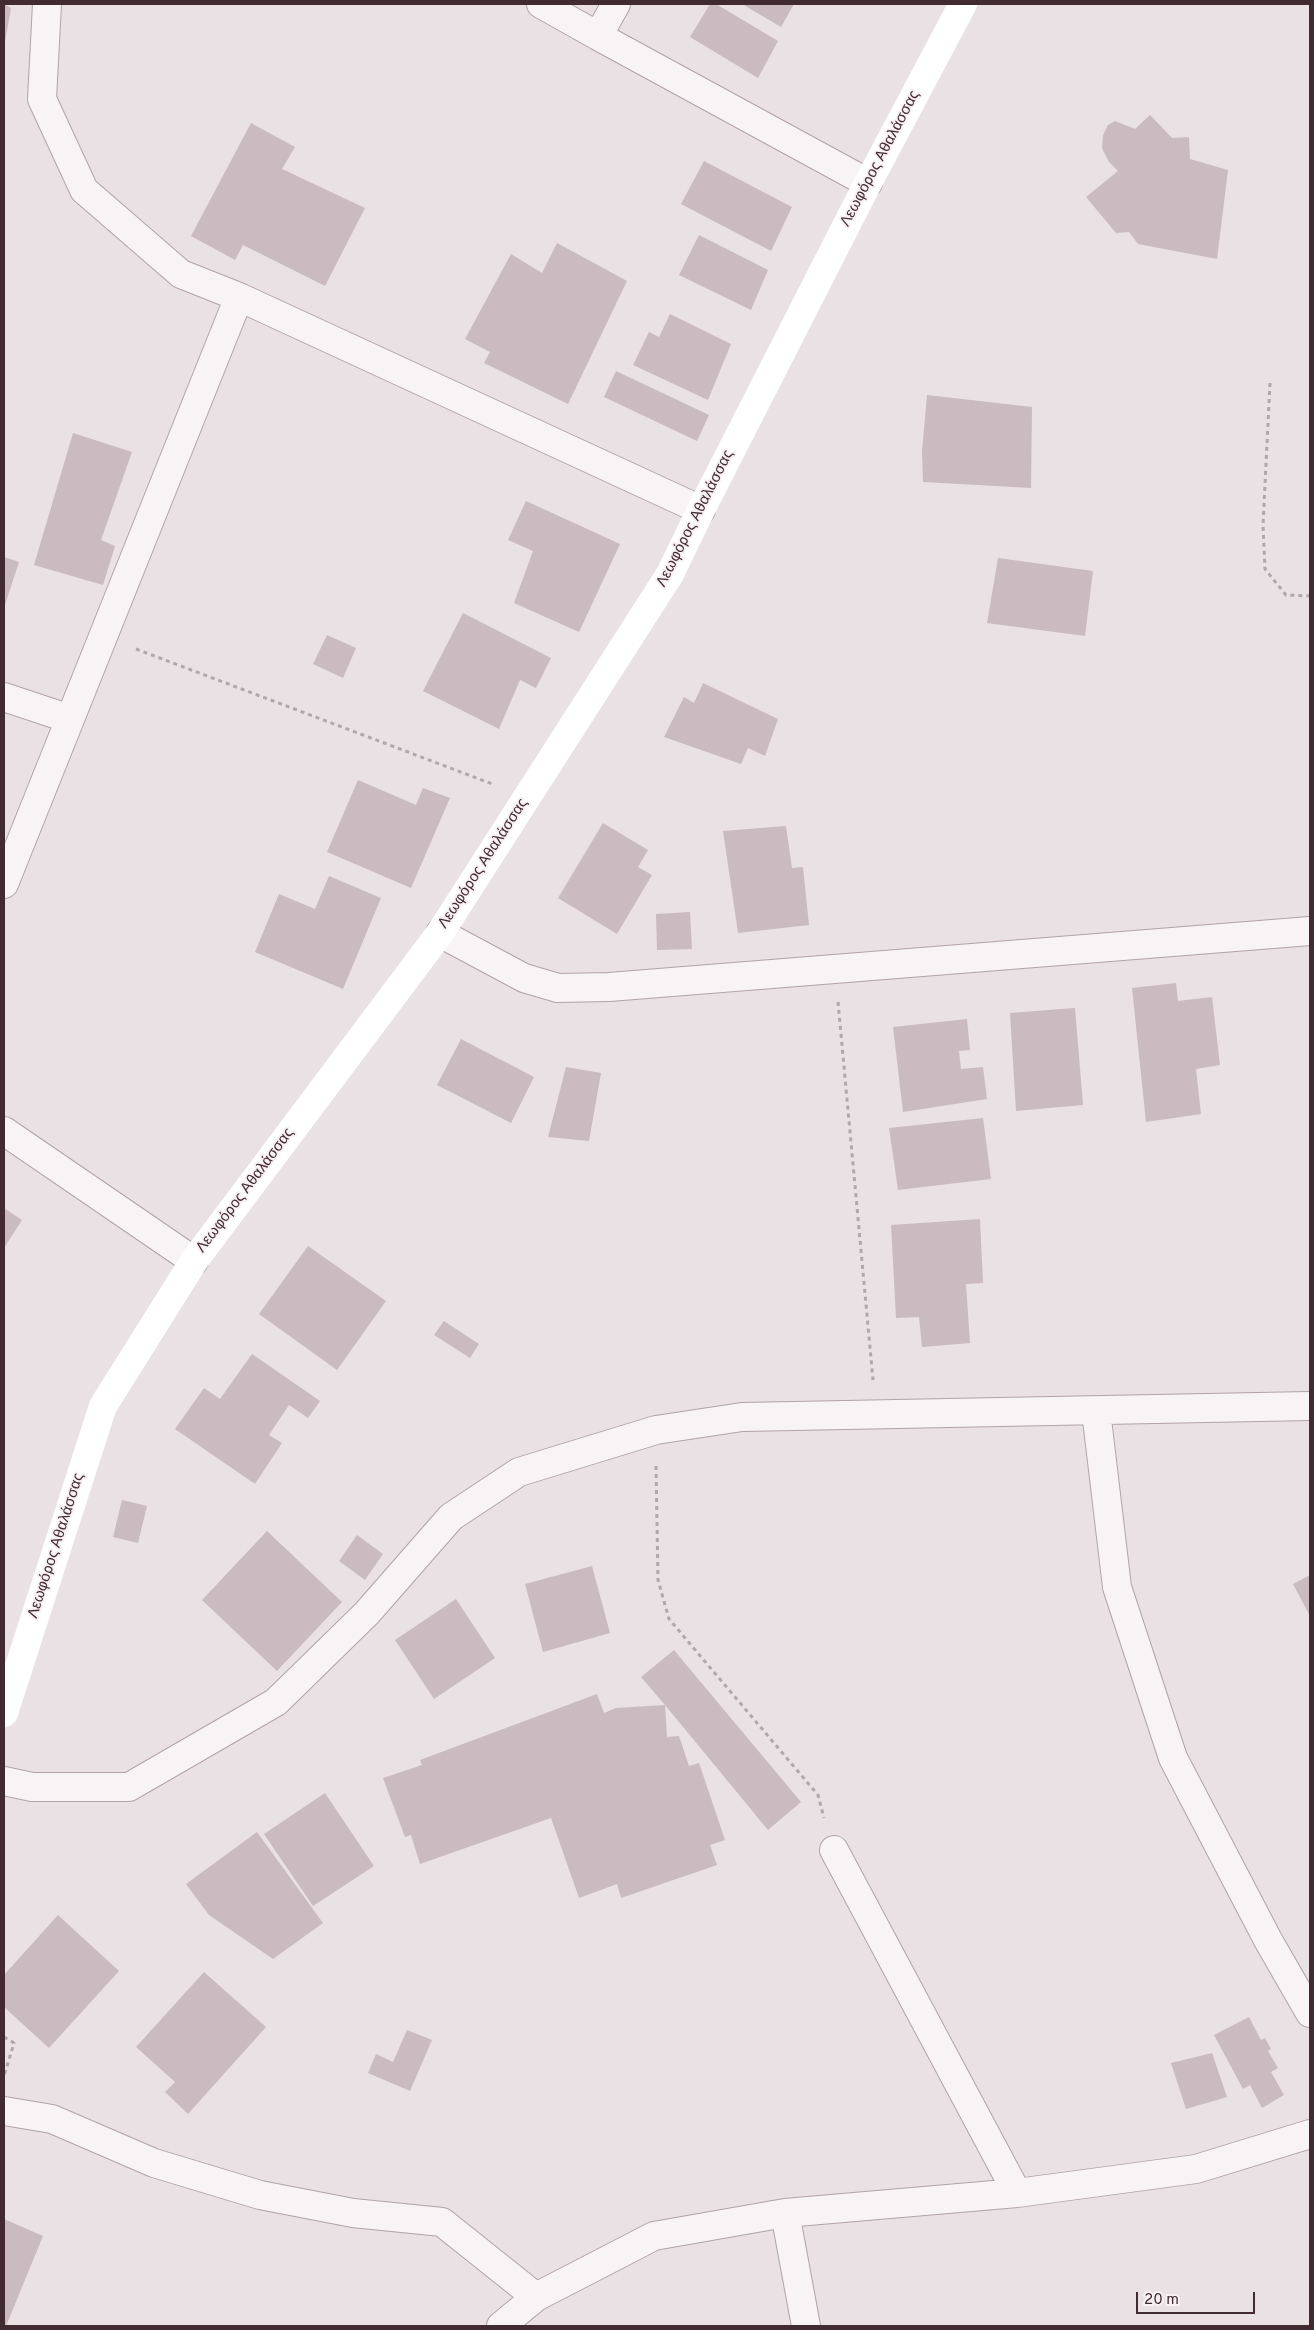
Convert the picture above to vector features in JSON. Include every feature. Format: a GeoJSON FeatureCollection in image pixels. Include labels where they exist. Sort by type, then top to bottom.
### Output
{"type":"FeatureCollection","features":[{"type":"Feature","properties":{"kind":"main road","name":"Λεωφόρος Αθαλάσσας"},"geometry":{"type":"LineString","coordinates":[[4,1713],[102,1406],[194,1261],[440,933],[670,574],[868,183],[963,4]]}},
{"type":"Feature","properties":{"kind":"street"},"geometry":{"type":"LineString","coordinates":[[47,4],[42,99],[84,190],[181,274],[239,297],[701,510]]}},
{"type":"Feature","properties":{"kind":"street"},"geometry":{"type":"LineString","coordinates":[[541,4],[868,183]]}},
{"type":"Feature","properties":{"kind":"street"},"geometry":{"type":"LineString","coordinates":[[598,36],[616,4]]}},
{"type":"Feature","properties":{"kind":"street"},"geometry":{"type":"LineString","coordinates":[[4,884],[239,297]]}},
{"type":"Feature","properties":{"kind":"street"},"geometry":{"type":"LineString","coordinates":[[4,697],[70,719]]}},
{"type":"Feature","properties":{"kind":"street"},"geometry":{"type":"LineString","coordinates":[[440,933],[524,978],[558,988],[608,987],[1310,931]]}},
{"type":"Feature","properties":{"kind":"street"},"geometry":{"type":"LineString","coordinates":[[4,1131],[194,1261]]}},
{"type":"Feature","properties":{"kind":"street"},"geometry":{"type":"LineString","coordinates":[[4,1781],[32,1787],[129,1787],[276,1702],[367,1613],[451,1517],[458,1512],[519,1472],[656,1430],[742,1417],[1310,1406]]}},
{"type":"Feature","properties":{"kind":"street"},"geometry":{"type":"LineString","coordinates":[[1096,1411],[1117,1587],[1173,1758],[1268,1940],[1310,2013]]}},
{"type":"Feature","properties":{"kind":"street"},"geometry":{"type":"LineString","coordinates":[[834,1850],[1017,2193]]}},
{"type":"Feature","properties":{"kind":"street"},"geometry":{"type":"LineString","coordinates":[[4,2111],[52,2119],[154,2163],[260,2195],[353,2212],[442,2222],[536,2297]]}},
{"type":"Feature","properties":{"kind":"street"},"geometry":{"type":"LineString","coordinates":[[501,2326],[536,2297],[654,2236],[785,2213],[1017,2193],[1196,2169],[1310,2134]]}},
{"type":"Feature","properties":{"kind":"street"},"geometry":{"type":"LineString","coordinates":[[785,2213],[806,2326]]}},
{"type":"Feature","properties":{"kind":"path"},"geometry":{"type":"LineString","coordinates":[[1270,383],[1263,525],[1265,569],[1286,595],[1310,596]]}},
{"type":"Feature","properties":{"kind":"path"},"geometry":{"type":"LineString","coordinates":[[103,636],[528,797]]}},
{"type":"Feature","properties":{"kind":"path"},"geometry":{"type":"LineString","coordinates":[[835,969],[877,1415]]}},
{"type":"Feature","properties":{"kind":"path"},"geometry":{"type":"LineString","coordinates":[[656,1430],[658,1580],[669,1619],[818,1795],[834,1850]]}},
{"type":"Feature","properties":{"kind":"path"},"geometry":{"type":"LineString","coordinates":[[4,2037],[14,2044],[4,2078]]}},
{"type":"Feature","properties":{"kind":"building"},"geometry":{"type":"Polygon","coordinates":[[[4,4],[11,8],[5,42],[4,42],[4,4]]]}},
{"type":"Feature","properties":{"kind":"building"},"geometry":{"type":"Polygon","coordinates":[[[710,4],[716,4],[778,41],[758,78],[690,37],[710,4]]]}},
{"type":"Feature","properties":{"kind":"building"},"geometry":{"type":"Polygon","coordinates":[[[742,4],[794,4],[781,27],[742,4]]]}},
{"type":"Feature","properties":{"kind":"building"},"geometry":{"type":"Polygon","coordinates":[[[1150,115],[1172,138],[1189,137],[1190,159],[1228,170],[1217,259],[1138,244],[1129,232],[1116,233],[1086,197],[1118,171],[1109,162],[1102,148],[1103,135],[1108,125],[1115,121],[1135,129],[1150,115]]]}},
{"type":"Feature","properties":{"kind":"building"},"geometry":{"type":"Polygon","coordinates":[[[251,123],[295,147],[282,169],[365,208],[325,286],[243,245],[235,260],[191,236],[251,123]]]}},
{"type":"Feature","properties":{"kind":"building"},"geometry":{"type":"Polygon","coordinates":[[[704,161],[792,207],[771,251],[681,204],[704,161]]]}},
{"type":"Feature","properties":{"kind":"building"},"geometry":{"type":"Polygon","coordinates":[[[699,235],[768,270],[751,310],[679,275],[699,235]]]}},
{"type":"Feature","properties":{"kind":"building"},"geometry":{"type":"Polygon","coordinates":[[[557,243],[627,281],[568,404],[484,363],[490,352],[465,339],[511,254],[542,273],[557,243]]]}},
{"type":"Feature","properties":{"kind":"building"},"geometry":{"type":"Polygon","coordinates":[[[670,314],[731,344],[708,400],[633,365],[649,332],[659,337],[670,314]]]}},
{"type":"Feature","properties":{"kind":"building"},"geometry":{"type":"Polygon","coordinates":[[[616,371],[709,415],[697,441],[604,397],[616,371]]]}},
{"type":"Feature","properties":{"kind":"building"},"geometry":{"type":"Polygon","coordinates":[[[927,395],[1032,407],[1031,488],[923,482],[922,452],[927,395]]]}},
{"type":"Feature","properties":{"kind":"building"},"geometry":{"type":"Polygon","coordinates":[[[73,433],[132,452],[101,540],[115,546],[103,585],[34,565],[73,433]]]}},
{"type":"Feature","properties":{"kind":"building"},"geometry":{"type":"Polygon","coordinates":[[[526,501],[620,544],[579,632],[514,603],[533,551],[508,540],[526,501]]]}},
{"type":"Feature","properties":{"kind":"building"},"geometry":{"type":"Polygon","coordinates":[[[4,557],[19,562],[4,608],[4,557]]]}},
{"type":"Feature","properties":{"kind":"building"},"geometry":{"type":"Polygon","coordinates":[[[998,558],[1093,571],[1085,636],[987,623],[998,558]]]}},
{"type":"Feature","properties":{"kind":"building"},"geometry":{"type":"Polygon","coordinates":[[[463,613],[551,658],[536,688],[520,680],[499,729],[423,691],[463,613]]]}},
{"type":"Feature","properties":{"kind":"building"},"geometry":{"type":"Polygon","coordinates":[[[327,635],[356,648],[343,678],[313,664],[327,635]]]}},
{"type":"Feature","properties":{"kind":"building"},"geometry":{"type":"Polygon","coordinates":[[[703,683],[778,719],[765,756],[748,748],[741,764],[664,737],[684,697],[694,703],[703,683]]]}},
{"type":"Feature","properties":{"kind":"building"},"geometry":{"type":"Polygon","coordinates":[[[358,780],[416,805],[423,788],[450,798],[411,888],[327,852],[358,780]]]}},
{"type":"Feature","properties":{"kind":"building"},"geometry":{"type":"Polygon","coordinates":[[[603,823],[648,850],[638,867],[652,875],[617,934],[558,898],[603,823]]]}},
{"type":"Feature","properties":{"kind":"building"},"geometry":{"type":"Polygon","coordinates":[[[786,826],[792,868],[803,867],[809,925],[738,933],[723,831],[786,826]]]}},
{"type":"Feature","properties":{"kind":"building"},"geometry":{"type":"Polygon","coordinates":[[[329,876],[381,898],[343,989],[255,952],[279,894],[315,909],[329,876]]]}},
{"type":"Feature","properties":{"kind":"building"},"geometry":{"type":"Polygon","coordinates":[[[690,912],[692,949],[657,950],[656,914],[690,912]]]}},
{"type":"Feature","properties":{"kind":"building"},"geometry":{"type":"Polygon","coordinates":[[[1176,983],[1178,1001],[1212,997],[1220,1065],[1196,1069],[1201,1114],[1146,1122],[1132,988],[1176,983]]]}},
{"type":"Feature","properties":{"kind":"building"},"geometry":{"type":"Polygon","coordinates":[[[1075,1008],[1083,1105],[1016,1111],[1010,1013],[1075,1008]]]}},
{"type":"Feature","properties":{"kind":"building"},"geometry":{"type":"Polygon","coordinates":[[[967,1019],[970,1050],[959,1051],[961,1069],[983,1067],[987,1099],[903,1112],[893,1027],[967,1019]]]}},
{"type":"Feature","properties":{"kind":"building"},"geometry":{"type":"Polygon","coordinates":[[[461,1039],[534,1077],[511,1123],[437,1085],[461,1039]]]}},
{"type":"Feature","properties":{"kind":"building"},"geometry":{"type":"Polygon","coordinates":[[[566,1067],[601,1073],[589,1141],[548,1137],[566,1067]]]}},
{"type":"Feature","properties":{"kind":"building"},"geometry":{"type":"Polygon","coordinates":[[[983,1118],[991,1179],[898,1190],[889,1128],[983,1118]]]}},
{"type":"Feature","properties":{"kind":"building"},"geometry":{"type":"Polygon","coordinates":[[[4,1208],[22,1220],[4,1248],[4,1208]]]}},
{"type":"Feature","properties":{"kind":"building"},"geometry":{"type":"Polygon","coordinates":[[[980,1219],[983,1283],[966,1284],[970,1343],[922,1347],[919,1317],[896,1318],[891,1225],[980,1219]]]}},
{"type":"Feature","properties":{"kind":"building"},"geometry":{"type":"Polygon","coordinates":[[[308,1246],[386,1301],[337,1370],[259,1314],[308,1246]]]}},
{"type":"Feature","properties":{"kind":"building"},"geometry":{"type":"Polygon","coordinates":[[[444,1321],[479,1344],[470,1358],[434,1335],[444,1321]]]}},
{"type":"Feature","properties":{"kind":"building"},"geometry":{"type":"Polygon","coordinates":[[[252,1354],[320,1401],[308,1418],[289,1405],[269,1435],[282,1443],[255,1484],[175,1429],[204,1388],[220,1399],[252,1354]]]}},
{"type":"Feature","properties":{"kind":"building"},"geometry":{"type":"Polygon","coordinates":[[[122,1500],[147,1506],[138,1543],[113,1537],[122,1500]]]}},
{"type":"Feature","properties":{"kind":"building"},"geometry":{"type":"Polygon","coordinates":[[[267,1531],[342,1602],[277,1671],[202,1600],[267,1531]]]}},
{"type":"Feature","properties":{"kind":"building"},"geometry":{"type":"Polygon","coordinates":[[[357,1535],[383,1554],[365,1580],[339,1561],[357,1535]]]}},
{"type":"Feature","properties":{"kind":"building"},"geometry":{"type":"Polygon","coordinates":[[[592,1566],[610,1633],[543,1652],[525,1584],[592,1566]]]}},
{"type":"Feature","properties":{"kind":"building"},"geometry":{"type":"Polygon","coordinates":[[[1310,1575],[1310,1616],[1293,1584],[1310,1575]]]}},
{"type":"Feature","properties":{"kind":"building"},"geometry":{"type":"Polygon","coordinates":[[[456,1599],[495,1658],[434,1699],[395,1640],[456,1599]]]}},
{"type":"Feature","properties":{"kind":"building"},"geometry":{"type":"Polygon","coordinates":[[[674,1650],[801,1802],[768,1830],[641,1677],[674,1650]]]}},
{"type":"Feature","properties":{"kind":"building"},"geometry":{"type":"Polygon","coordinates":[[[597,1694],[604,1713],[616,1708],[665,1705],[667,1737],[679,1736],[689,1766],[699,1763],[725,1840],[710,1845],[717,1865],[621,1898],[617,1884],[579,1898],[551,1818],[420,1864],[411,1835],[405,1837],[383,1778],[422,1765],[420,1760],[597,1694]]]}},
{"type":"Feature","properties":{"kind":"building"},"geometry":{"type":"Polygon","coordinates":[[[325,1793],[374,1866],[313,1906],[264,1834],[325,1793]]]}},
{"type":"Feature","properties":{"kind":"building"},"geometry":{"type":"Polygon","coordinates":[[[257,1832],[323,1923],[273,1959],[209,1915],[186,1884],[257,1832]]]}},
{"type":"Feature","properties":{"kind":"building"},"geometry":{"type":"Polygon","coordinates":[[[58,1915],[119,1971],[49,2048],[4,2007],[4,1975],[58,1915]]]}},
{"type":"Feature","properties":{"kind":"building"},"geometry":{"type":"Polygon","coordinates":[[[204,1972],[266,2027],[188,2114],[165,2092],[175,2082],[136,2047],[204,1972]]]}},
{"type":"Feature","properties":{"kind":"building"},"geometry":{"type":"Polygon","coordinates":[[[1249,2017],[1261,2040],[1265,2038],[1271,2049],[1268,2051],[1278,2068],[1271,2072],[1284,2095],[1262,2108],[1250,2085],[1243,2089],[1214,2035],[1249,2017]]]}},
{"type":"Feature","properties":{"kind":"building"},"geometry":{"type":"Polygon","coordinates":[[[407,2030],[432,2040],[410,2091],[368,2073],[376,2054],[393,2062],[407,2030]]]}},
{"type":"Feature","properties":{"kind":"building"},"geometry":{"type":"Polygon","coordinates":[[[1212,2053],[1227,2097],[1186,2109],[1171,2063],[1212,2053]]]}},
{"type":"Feature","properties":{"kind":"building"},"geometry":{"type":"Polygon","coordinates":[[[4,2219],[43,2236],[6,2326],[4,2326],[4,2219]]]}}]}
